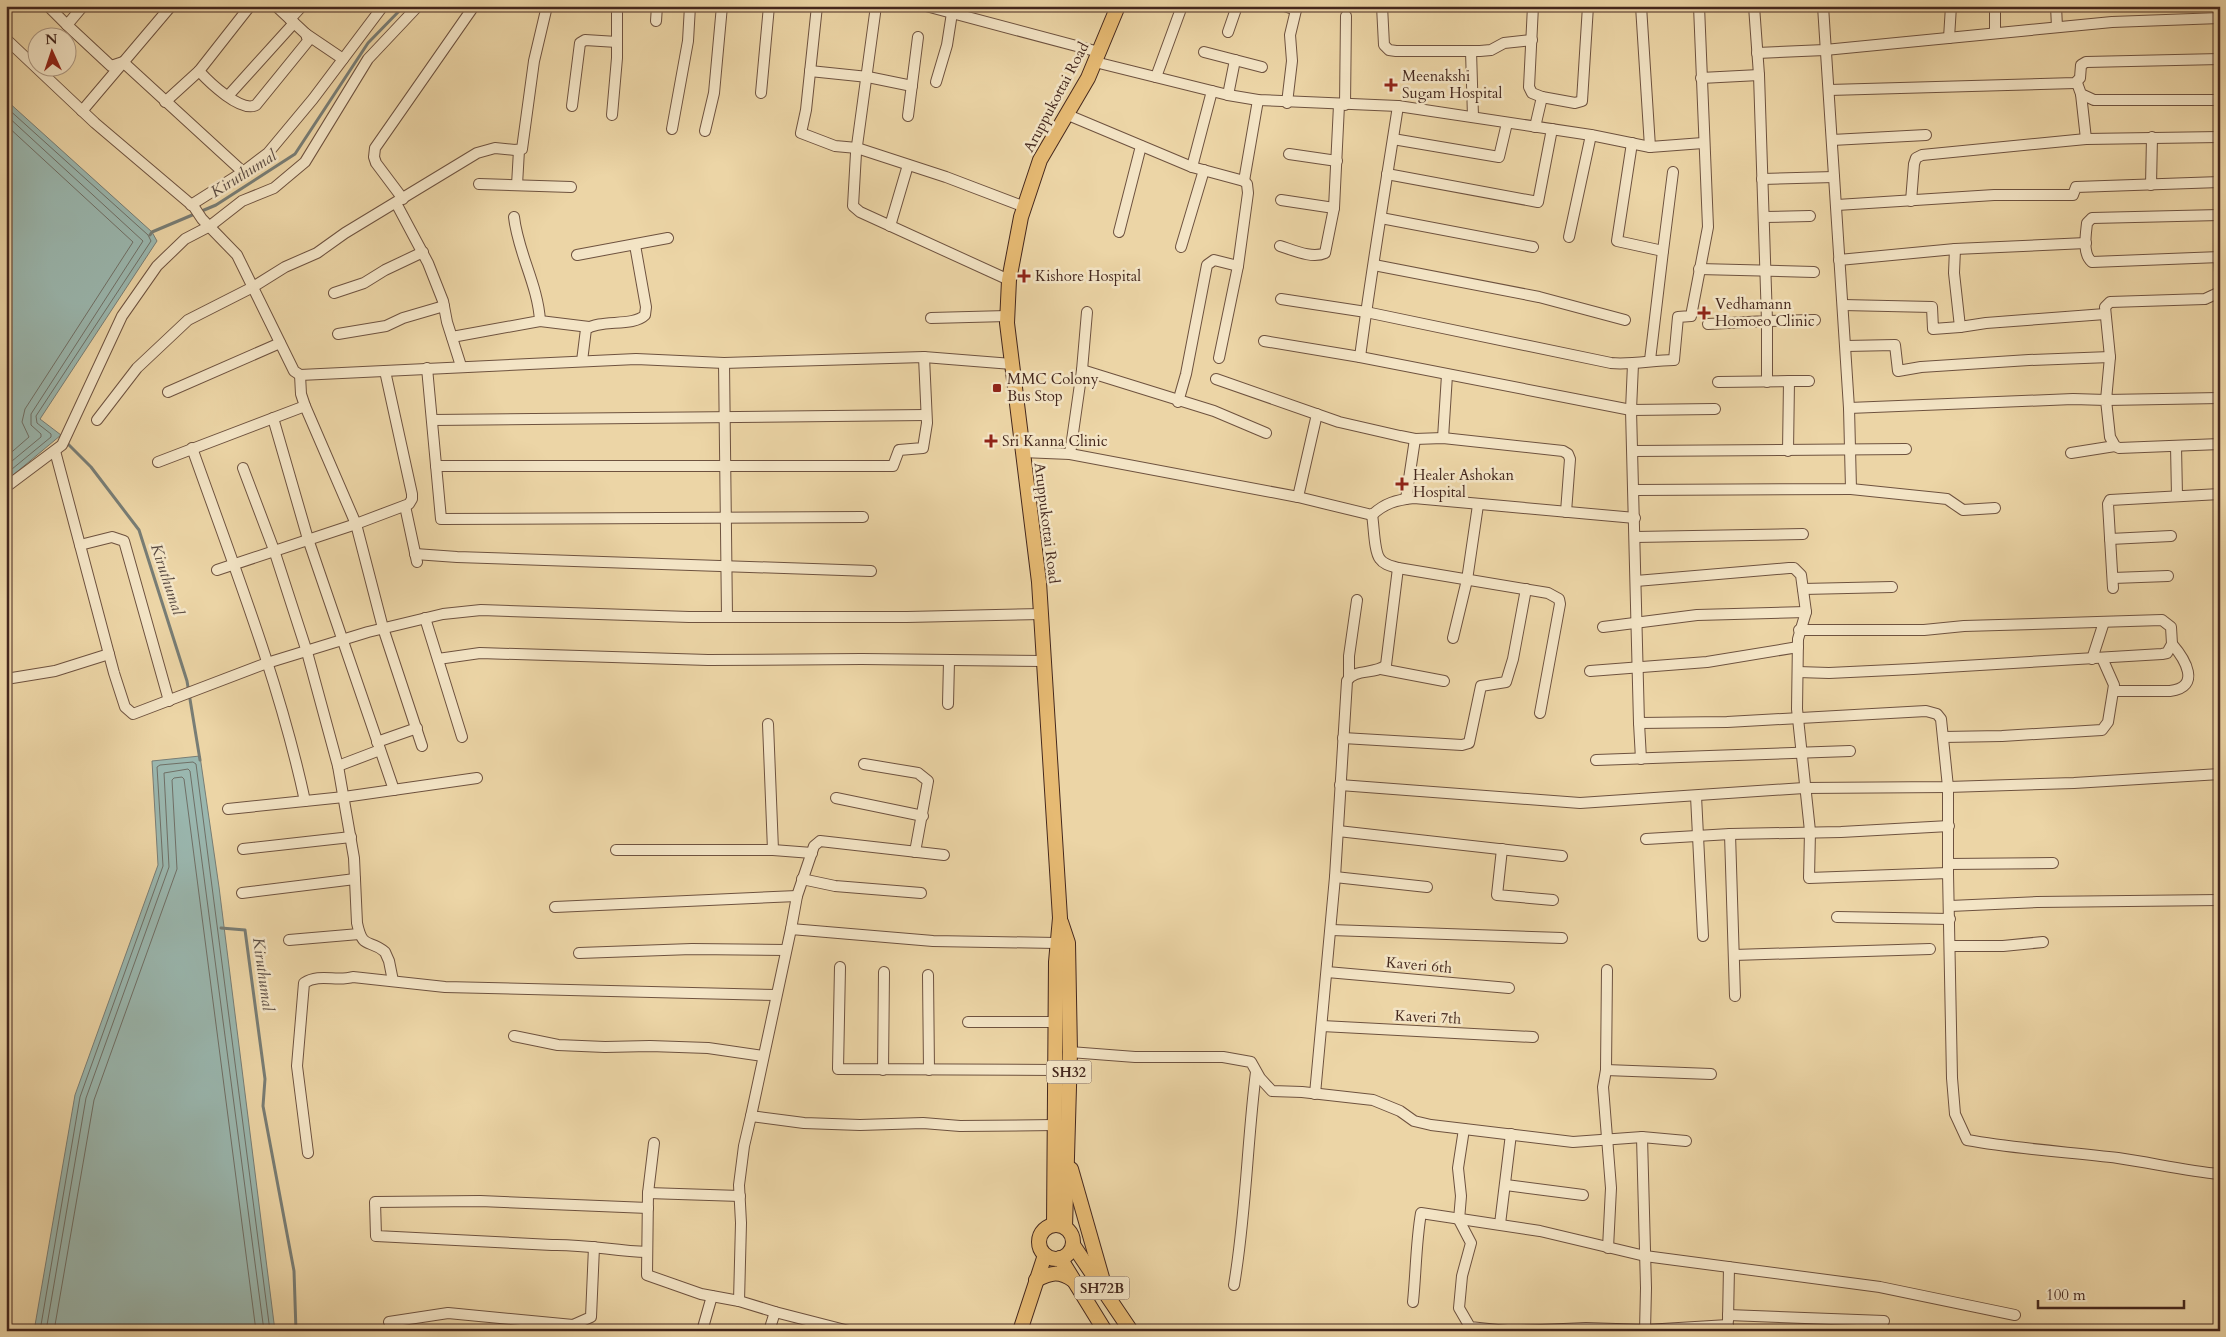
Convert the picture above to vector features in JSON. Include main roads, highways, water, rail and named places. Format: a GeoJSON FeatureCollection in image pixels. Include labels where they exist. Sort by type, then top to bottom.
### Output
{"type":"FeatureCollection","features":[{"type":"Feature","properties":{"kind":"main road","name":"Aruppukottai Road"},"geometry":{"type":"LineString","coordinates":[[1059,1226],[1055,1124],[1056,943],[1060,918],[1042,614],[1012,364],[1008,316],[1009,280],[1022,217],[1040,160],[1068,115],[1097,57],[1118,6]]}},
{"type":"Feature","properties":{"kind":"main road","name":"Aruppukottai Road"},"geometry":{"type":"LineString","coordinates":[[1059,1226],[1067,1156],[1070,1052],[1068,943],[1060,918]]}},
{"type":"Feature","properties":{"kind":"main road"},"geometry":{"type":"LineString","coordinates":[[1067,1156],[1107,1295]]}},
{"type":"Feature","properties":{"kind":"main road"},"geometry":{"type":"LineString","coordinates":[[1059,1226],[1044,1230],[1041,1234],[1039,1245],[1044,1255],[1049,1258],[1060,1258],[1069,1254],[1073,1245]]}},
{"type":"Feature","properties":{"kind":"main road","name":"SH32"},"geometry":{"type":"LineString","coordinates":[[1059,1226],[1072,1235],[1073,1245]]}},
{"type":"Feature","properties":{"kind":"main road","name":"SH72B"},"geometry":{"type":"LineString","coordinates":[[1073,1245],[1131,1331]]}},
{"type":"Feature","properties":{"kind":"main road"},"geometry":{"type":"LineString","coordinates":[[1020,1331],[1044,1255]]}},
{"type":"Feature","properties":{"kind":"main road","name":"SH72B"},"geometry":{"type":"LineString","coordinates":[[1060,1258],[1105,1331]]}},
{"type":"Feature","properties":{"kind":"main road"},"geometry":{"type":"LineString","coordinates":[[1036,1280],[1048,1274],[1058,1272],[1074,1280]]}},
{"type":"Feature","properties":{"kind":"water"},"geometry":{"type":"Polygon","coordinates":[[[6,100],[152,232],[157,241],[40,419],[61,435],[6,481],[6,100]]]}},
{"type":"Feature","properties":{"kind":"water"},"geometry":{"type":"Polygon","coordinates":[[[200,756],[219,887],[275,1331],[34,1331],[75,1095],[158,865],[152,761],[200,756]]]}},
{"type":"Feature","properties":{"kind":"waterway","name":"Kiruthumal"},"geometry":{"type":"LineString","coordinates":[[150,235],[152,232],[216,205],[295,154],[368,43],[404,6]]}},
{"type":"Feature","properties":{"kind":"waterway","name":"Kiruthumal"},"geometry":{"type":"LineString","coordinates":[[66,442],[91,467],[139,530],[187,681],[200,760]]}},
{"type":"Feature","properties":{"kind":"waterway","name":"Kiruthumal"},"geometry":{"type":"LineString","coordinates":[[221,928],[245,930],[265,1079],[263,1106],[294,1271],[296,1331]]}},
{"type":"Feature","properties":{"kind":"place","name":"Meenakshi Sugam Hospital"},"geometry":{"type":"Point","coordinates":[1391,85]}},
{"type":"Feature","properties":{"kind":"place","name":"Kishore Hospital"},"geometry":{"type":"Point","coordinates":[1024,276]}},
{"type":"Feature","properties":{"kind":"place","name":"Vedhamann Homoeo Clinic"},"geometry":{"type":"Point","coordinates":[1704,313]}},
{"type":"Feature","properties":{"kind":"place","name":"MMC Colony Bus Stop"},"geometry":{"type":"Point","coordinates":[997,388]}},
{"type":"Feature","properties":{"kind":"place","name":"Sri Kanna Clinic"},"geometry":{"type":"Point","coordinates":[991,441]}},
{"type":"Feature","properties":{"kind":"place","name":"Healer Ashokan Hospital"},"geometry":{"type":"Point","coordinates":[1402,484]}}]}
